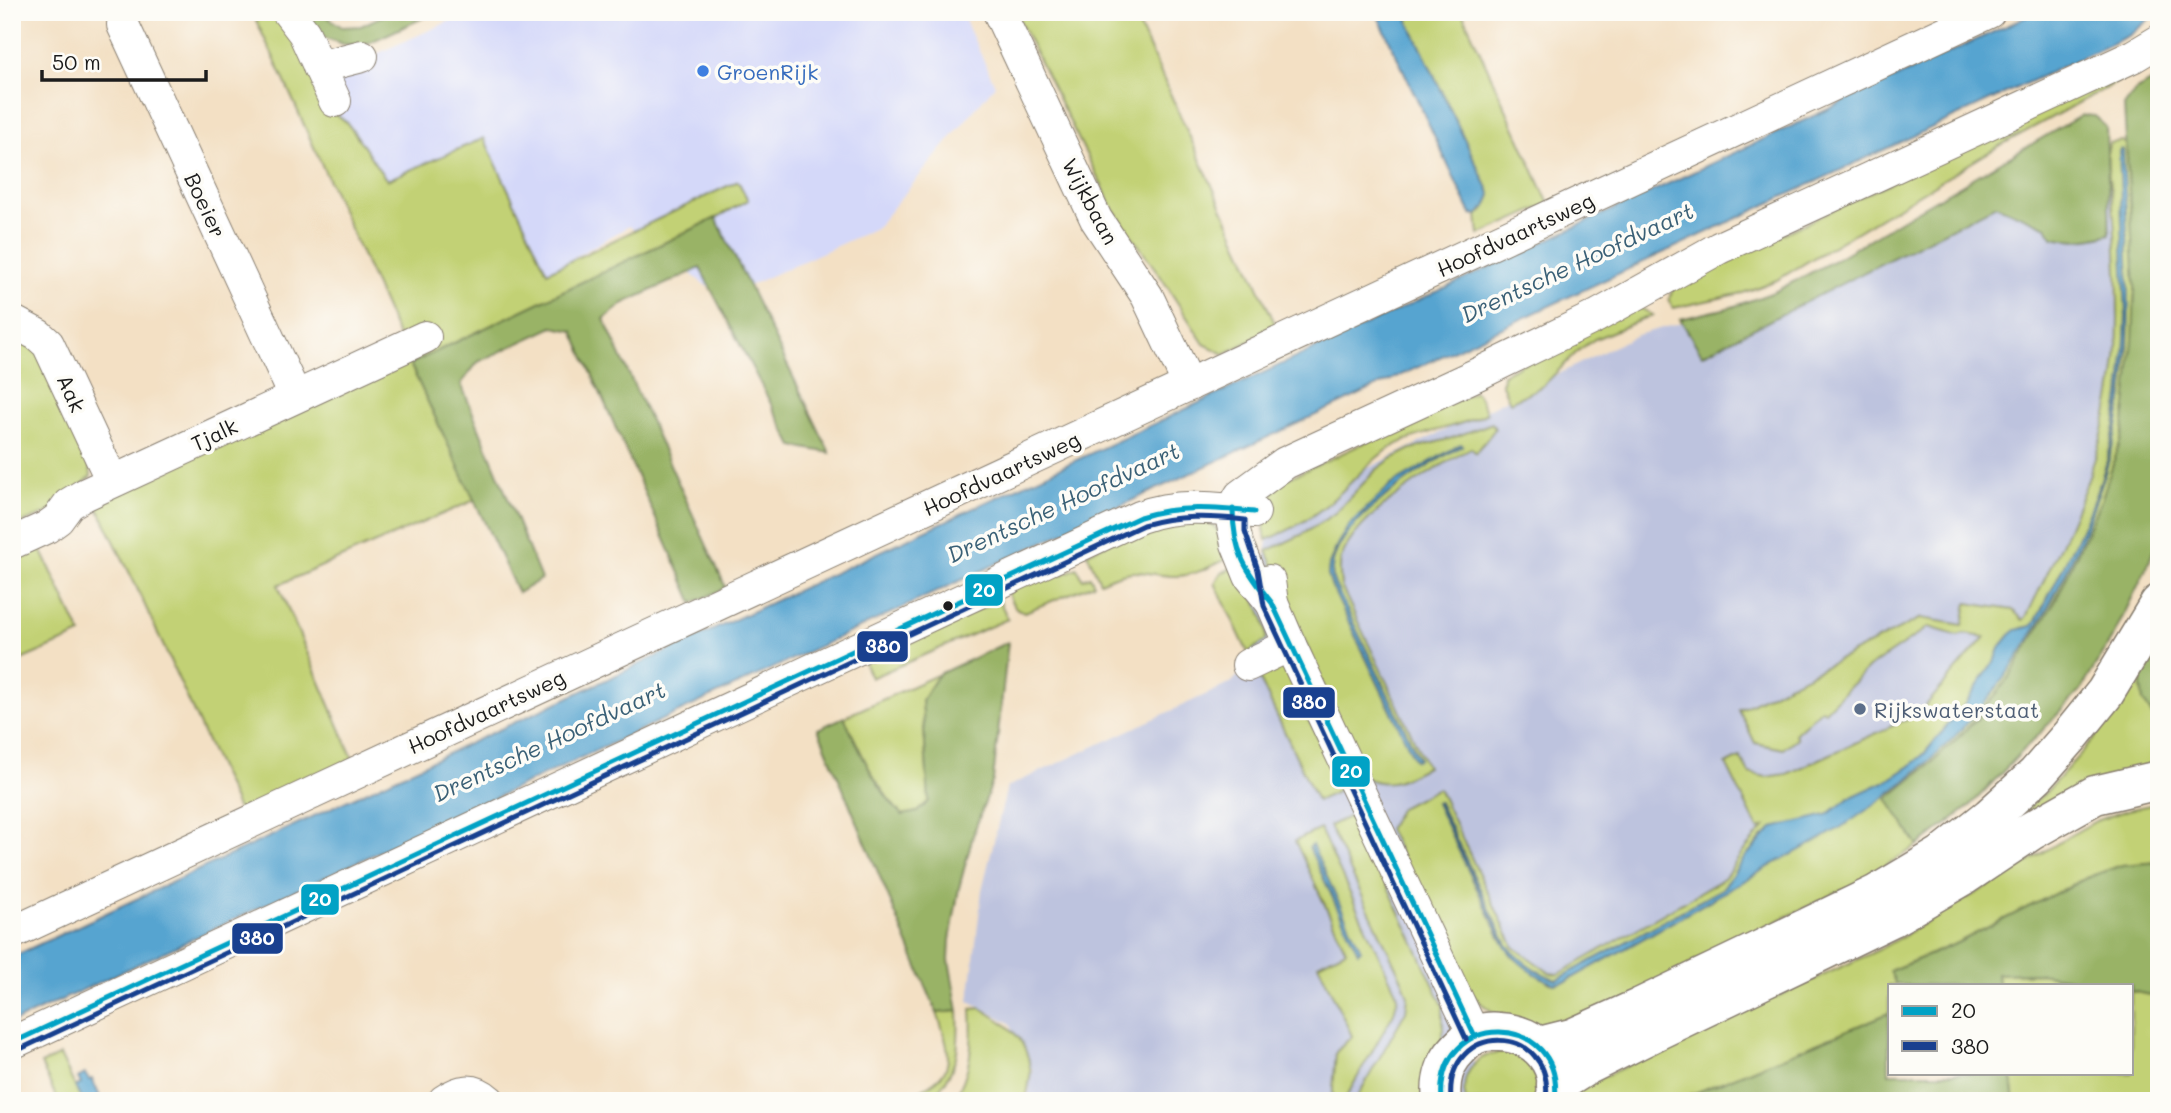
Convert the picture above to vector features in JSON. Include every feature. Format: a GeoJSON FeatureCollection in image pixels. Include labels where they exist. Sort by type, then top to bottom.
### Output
{"type":"FeatureCollection","features":[{"type":"Feature","properties":{"kind":"main road"},"geometry":{"type":"LineString","coordinates":[[1539,1046],[1572,1038],[1641,1007],[1875,895],[1942,855],[1990,817],[2036,775],[2071,735],[2105,693],[2159,604]]}},
{"type":"Feature","properties":{"kind":"main road"},"geometry":{"type":"LineString","coordinates":[[1556,1093],[1586,1066],[1891,918],[1965,875],[2031,831],[2095,795],[2159,780]]}},
{"type":"Feature","properties":{"kind":"main road"},"geometry":{"type":"LineString","coordinates":[[1442,1101],[1442,1079],[1448,1062],[1474,1035],[1491,1031],[1510,1032],[1539,1046],[1548,1056],[1554,1072],[1556,1093]]}},
{"type":"Feature","properties":{"kind":"street","name":"Boeier"},"geometry":{"type":"LineString","coordinates":[[124,12],[123,25],[295,396]]}},
{"type":"Feature","properties":{"kind":"street"},"geometry":{"type":"LineString","coordinates":[[288,12],[304,33],[335,101]]}},
{"type":"Feature","properties":{"kind":"street","name":"Wijkbaan"},"geometry":{"type":"LineString","coordinates":[[999,12],[1096,219],[1147,296],[1189,385]]}},
{"type":"Feature","properties":{"kind":"street","name":"Hoofdvaartsweg"},"geometry":{"type":"LineString","coordinates":[[12,933],[1989,12]]}},
{"type":"Feature","properties":{"kind":"street"},"geometry":{"type":"LineString","coordinates":[[1474,1035],[1272,603],[1250,576],[1241,558],[1233,531],[1249,501],[1285,463],[1597,316],[1718,248],[2134,56],[2159,41]]}},
{"type":"Feature","properties":{"kind":"street"},"geometry":{"type":"LineString","coordinates":[[319,67],[362,56]]}},
{"type":"Feature","properties":{"kind":"street","name":"Aak"},"geometry":{"type":"LineString","coordinates":[[12,321],[38,335],[48,344],[112,481]]}},
{"type":"Feature","properties":{"kind":"street","name":"Tjalk"},"geometry":{"type":"LineString","coordinates":[[12,542],[47,527],[58,519],[69,505],[112,481],[425,337]]}},
{"type":"Feature","properties":{"kind":"street"},"geometry":{"type":"LineString","coordinates":[[12,1043],[1140,517],[1157,510],[1249,501]]}},
{"type":"Feature","properties":{"kind":"street"},"geometry":{"type":"LineString","coordinates":[[1248,665],[1290,645]]}},
{"type":"Feature","properties":{"kind":"street"},"geometry":{"type":"LineString","coordinates":[[444,1101],[456,1093],[468,1090],[481,1094],[489,1101]]}},
{"type":"Feature","properties":{"kind":"shaded area"},"geometry":{"type":"Polygon","coordinates":[[[470,12],[961,12],[995,85],[876,228],[722,298],[629,226],[419,346],[303,87],[470,12]]]}},
{"type":"Feature","properties":{"kind":"shaded area"},"geometry":{"type":"Polygon","coordinates":[[[2080,136],[2114,171],[2118,365],[2104,451],[2048,584],[2026,620],[1928,719],[1726,878],[1560,977],[1458,1009],[1484,1101],[1028,1101],[1032,1069],[1010,1023],[969,1001],[982,890],[1007,787],[1231,683],[1248,665],[1272,516],[1637,335],[1763,300],[2080,136]]]}},
{"type":"Feature","properties":{"kind":"green space"},"geometry":{"type":"Polygon","coordinates":[[[252,12],[268,12],[286,26],[329,108],[352,129],[387,180],[484,138],[547,272],[738,181],[748,200],[716,218],[410,364],[475,500],[278,585],[354,761],[240,814],[94,500],[407,356],[252,12]]]}},
{"type":"Feature","properties":{"kind":"green space"},"geometry":{"type":"Polygon","coordinates":[[[303,12],[320,12],[342,27],[361,26],[390,12],[436,12],[362,46],[343,44],[320,36],[303,12]]]}},
{"type":"Feature","properties":{"kind":"green space"},"geometry":{"type":"Polygon","coordinates":[[[1015,12],[1133,12],[1277,328],[1224,354],[1204,344],[1115,212],[1015,12]]]}},
{"type":"Feature","properties":{"kind":"green space"},"geometry":{"type":"Polygon","coordinates":[[[1404,12],[1462,12],[1549,204],[1479,235],[1477,215],[1483,212],[1491,195],[1404,12]]]}},
{"type":"Feature","properties":{"kind":"green space"},"geometry":{"type":"Polygon","coordinates":[[[2159,54],[2159,63],[2117,82],[1999,146],[1777,280],[1743,293],[1673,308],[1669,300],[1674,286],[2159,54]]]}},
{"type":"Feature","properties":{"kind":"green space"},"geometry":{"type":"Polygon","coordinates":[[[2159,78],[2159,536],[2114,635],[2081,690],[1970,806],[1918,846],[1887,799],[1935,760],[1976,720],[2010,676],[2058,596],[2102,498],[2123,433],[2133,340],[2135,288],[2124,106],[2136,90],[2159,78]]]}},
{"type":"Feature","properties":{"kind":"green space"},"geometry":{"type":"Polygon","coordinates":[[[2082,115],[2094,116],[2106,127],[2110,234],[2082,240],[2053,237],[2047,227],[1996,205],[1702,355],[1680,319],[1732,307],[1774,292],[1833,261],[2082,115]]]}},
{"type":"Feature","properties":{"kind":"green space"},"geometry":{"type":"Polygon","coordinates":[[[2122,141],[2126,144],[2135,287],[2131,377],[2117,457],[2103,497],[2075,560],[2051,609],[2023,656],[1992,700],[1964,732],[1888,799],[1918,846],[1849,887],[1702,957],[1635,998],[1548,1029],[1502,1019],[1478,1001],[1464,985],[1388,829],[1400,808],[1438,788],[1514,947],[1550,973],[1559,974],[1718,882],[1765,827],[1758,829],[1726,764],[1740,757],[1749,773],[1766,777],[1787,774],[1914,716],[1985,637],[1964,634],[1958,636],[1929,627],[1868,668],[1825,711],[1822,709],[1795,734],[1797,738],[1783,749],[1755,743],[1739,710],[1921,618],[1963,625],[1967,603],[2013,610],[2023,620],[2044,581],[2076,509],[2102,436],[2110,399],[2118,319],[2115,235],[2108,166],[2110,143],[2122,141]],[[2126,287],[2126,332],[2116,421],[2106,464],[2084,524],[2036,621],[2032,626],[2010,635],[1963,707],[1924,754],[1910,766],[1891,779],[1849,798],[1827,815],[1763,836],[1722,889],[1557,980],[1529,966],[1507,945],[1439,802],[1436,803],[1500,937],[1513,957],[1550,983],[1567,981],[1858,816],[1905,782],[1937,754],[1993,691],[2018,656],[2060,583],[2078,544],[2111,453],[2127,370],[2126,287]]]}},
{"type":"Feature","properties":{"kind":"green space"},"geometry":{"type":"Polygon","coordinates":[[[716,218],[830,453],[793,446],[700,268],[624,303],[604,319],[726,588],[693,603],[573,331],[553,327],[478,362],[461,384],[541,579],[518,593],[410,364],[716,218]]]}},
{"type":"Feature","properties":{"kind":"green space"},"geometry":{"type":"Polygon","coordinates":[[[1637,306],[1653,315],[1595,339],[1579,350],[1543,386],[1510,402],[1502,385],[1503,374],[1637,306]]]}},
{"type":"Feature","properties":{"kind":"green space"},"geometry":{"type":"Polygon","coordinates":[[[12,334],[36,348],[89,458],[91,476],[55,510],[12,527],[12,334]]]}},
{"type":"Feature","properties":{"kind":"green space"},"geometry":{"type":"Polygon","coordinates":[[[1474,392],[1487,413],[1398,444],[1367,466],[1314,515],[1266,540],[1266,507],[1284,480],[1474,392]]]}},
{"type":"Feature","properties":{"kind":"green space"},"geometry":{"type":"Polygon","coordinates":[[[1492,423],[1495,429],[1476,453],[1471,448],[1455,457],[1397,495],[1378,511],[1362,526],[1341,559],[1341,586],[1427,767],[1397,781],[1374,781],[1365,778],[1339,724],[1267,551],[1301,535],[1335,513],[1376,470],[1391,459],[1411,449],[1492,423]],[[1461,446],[1391,485],[1350,524],[1329,565],[1328,575],[1332,587],[1391,711],[1419,758],[1335,585],[1332,565],[1340,544],[1376,504],[1423,469],[1461,446]]]}},
{"type":"Feature","properties":{"kind":"green space"},"geometry":{"type":"Polygon","coordinates":[[[1153,522],[1211,523],[1220,533],[1231,557],[1192,574],[1172,576],[1133,572],[1100,582],[1087,553],[1153,522]]]}},
{"type":"Feature","properties":{"kind":"green space"},"geometry":{"type":"Polygon","coordinates":[[[37,541],[81,634],[12,664],[12,553],[37,541]]]}},
{"type":"Feature","properties":{"kind":"green space"},"geometry":{"type":"Polygon","coordinates":[[[1235,566],[1256,602],[1266,632],[1266,640],[1248,653],[1215,583],[1220,574],[1235,566]]]}},
{"type":"Feature","properties":{"kind":"green space"},"geometry":{"type":"Polygon","coordinates":[[[1057,567],[1061,575],[1077,568],[1083,579],[1090,576],[1094,584],[1025,612],[1015,607],[1007,591],[1057,567]]]}},
{"type":"Feature","properties":{"kind":"green space"},"geometry":{"type":"Polygon","coordinates":[[[999,600],[1008,619],[871,678],[864,662],[999,600]]]}},
{"type":"Feature","properties":{"kind":"green space"},"geometry":{"type":"Polygon","coordinates":[[[2159,641],[2159,726],[2143,701],[2139,671],[2159,641]]]}},
{"type":"Feature","properties":{"kind":"green space"},"geometry":{"type":"Polygon","coordinates":[[[1008,642],[993,780],[974,832],[959,888],[950,940],[949,960],[958,1011],[937,1013],[818,729],[844,717],[869,768],[892,804],[902,815],[917,812],[929,801],[922,700],[939,674],[1008,642]]]}},
{"type":"Feature","properties":{"kind":"green space"},"geometry":{"type":"Polygon","coordinates":[[[1274,664],[1283,666],[1341,785],[1337,792],[1317,801],[1256,671],[1274,664]]]}},
{"type":"Feature","properties":{"kind":"green space"},"geometry":{"type":"Polygon","coordinates":[[[2139,671],[2143,701],[2159,726],[2159,774],[1975,853],[2045,793],[2093,740],[2139,671]]]}},
{"type":"Feature","properties":{"kind":"green space"},"geometry":{"type":"Polygon","coordinates":[[[939,674],[922,700],[929,801],[917,812],[902,815],[876,781],[844,717],[939,674]]]}},
{"type":"Feature","properties":{"kind":"green space"},"geometry":{"type":"Polygon","coordinates":[[[2159,803],[2159,862],[2122,865],[2086,878],[1953,945],[1891,970],[1896,984],[1888,984],[1888,1013],[1676,1101],[1570,1101],[1583,1086],[1878,950],[2069,836],[2096,821],[2159,803]]]}},
{"type":"Feature","properties":{"kind":"green space"},"geometry":{"type":"Polygon","coordinates":[[[1350,816],[1356,818],[1443,1005],[1443,1043],[1422,1101],[1355,1101],[1406,1011],[1408,996],[1329,826],[1350,816]]]}},
{"type":"Feature","properties":{"kind":"green space"},"geometry":{"type":"Polygon","coordinates":[[[1320,829],[1398,996],[1394,1013],[1344,1101],[1332,1101],[1336,1052],[1352,1036],[1318,964],[1346,950],[1295,841],[1320,829]]]}},
{"type":"Feature","properties":{"kind":"green space"},"geometry":{"type":"Polygon","coordinates":[[[2159,862],[2159,997],[2132,991],[2132,984],[2097,984],[2040,973],[1997,974],[1998,984],[1896,984],[1890,971],[1953,945],[2086,878],[2122,865],[2159,862]]]}},
{"type":"Feature","properties":{"kind":"green space"},"geometry":{"type":"Polygon","coordinates":[[[2040,973],[2097,984],[1998,984],[1997,974],[2040,973]]]}},
{"type":"Feature","properties":{"kind":"green space"},"geometry":{"type":"Polygon","coordinates":[[[2132,991],[2159,997],[2159,1101],[2015,1101],[2011,1074],[2132,1074],[2132,991]]]}},
{"type":"Feature","properties":{"kind":"green space"},"geometry":{"type":"Polygon","coordinates":[[[981,1008],[1006,1025],[1024,1047],[1030,1071],[1026,1101],[952,1101],[964,1080],[970,1057],[971,1009],[981,1008]]]}},
{"type":"Feature","properties":{"kind":"green space"},"geometry":{"type":"Polygon","coordinates":[[[958,1011],[957,1049],[946,1080],[929,1101],[899,1101],[931,1084],[946,1069],[947,1047],[937,1013],[958,1011]]]}},
{"type":"Feature","properties":{"kind":"green space"},"geometry":{"type":"Polygon","coordinates":[[[1888,1013],[1888,1074],[2011,1074],[2015,1101],[1676,1101],[1888,1013]]]}},
{"type":"Feature","properties":{"kind":"green space"},"geometry":{"type":"Polygon","coordinates":[[[1499,1052],[1517,1057],[1530,1067],[1537,1082],[1536,1101],[1466,1101],[1465,1083],[1470,1069],[1482,1058],[1499,1052]]]}},
{"type":"Feature","properties":{"kind":"green space"},"geometry":{"type":"Polygon","coordinates":[[[60,1055],[82,1101],[58,1101],[41,1064],[60,1055]]]}},
{"type":"Feature","properties":{"kind":"water"},"geometry":{"type":"Polygon","coordinates":[[[1376,12],[1404,12],[1491,195],[1486,207],[1477,215],[1471,214],[1376,12]]]}},
{"type":"Feature","properties":{"kind":"water","name":"Drentsche Hoofdvaart"},"geometry":{"type":"Polygon","coordinates":[[[2036,12],[2158,12],[2130,35],[12,1023],[12,957],[2036,12]]]}},
{"type":"Feature","properties":{"kind":"water"},"geometry":{"type":"Polygon","coordinates":[[[2121,149],[2129,297],[2127,356],[2117,425],[2107,466],[2076,550],[2035,630],[2012,666],[1974,716],[1927,762],[1893,791],[1838,829],[1567,981],[1555,984],[1528,969],[1506,948],[1436,803],[1438,802],[1507,945],[1530,966],[1557,980],[1722,889],[1747,855],[1773,828],[1827,815],[1849,798],[1890,779],[1910,766],[1924,754],[1963,707],[2010,635],[2016,630],[2032,626],[2036,621],[2091,505],[2106,465],[2115,429],[2126,317],[2121,149]]]}},
{"type":"Feature","properties":{"kind":"water"},"geometry":{"type":"Polygon","coordinates":[[[1461,444],[1462,446],[1400,485],[1376,504],[1340,545],[1332,565],[1335,585],[1419,759],[1415,760],[1332,587],[1328,575],[1329,565],[1350,524],[1391,485],[1461,444]]]}},
{"type":"Feature","properties":{"kind":"water"},"geometry":{"type":"Polygon","coordinates":[[[1312,845],[1361,950],[1358,952],[1309,847],[1312,845]]]}},
{"type":"Feature","properties":{"kind":"water"},"geometry":{"type":"Polygon","coordinates":[[[85,1074],[89,1080],[92,1079],[102,1101],[82,1101],[75,1087],[81,1084],[78,1078],[85,1074]]]}},
{"type":"Feature","properties":{"kind":"transit line","name":"20"},"geometry":{"type":"LineString","coordinates":[[12,1043],[1140,517],[1182,509],[1254,512]]}},
{"type":"Feature","properties":{"kind":"transit line","name":"20"},"geometry":{"type":"LineString","coordinates":[[1233,509],[1235,537],[1248,571],[1272,603],[1474,1035]]}},
{"type":"Feature","properties":{"kind":"transit line","name":"380"},"geometry":{"type":"LineString","coordinates":[[16,1051],[1143,525],[1194,517],[1245,520],[1245,531],[1258,570],[1264,606],[1466,1039]]}},
{"type":"Feature","properties":{"kind":"transit line","name":"20"},"geometry":{"type":"LineString","coordinates":[[1442,1101],[1445,1070],[1458,1049],[1477,1036],[1500,1032],[1522,1037],[1541,1050],[1553,1071],[1555,1101]]}},
{"type":"Feature","properties":{"kind":"transit line","name":"380"},"geometry":{"type":"LineString","coordinates":[[1451,1100],[1453,1074],[1464,1055],[1481,1044],[1500,1040],[1518,1044],[1534,1056],[1545,1074],[1546,1100]]}},
{"type":"Feature","properties":{"kind":"place","name":"GroenRijk"},"geometry":{"type":"Point","coordinates":[703,71]}},
{"type":"Feature","properties":{"kind":"place","name":"Rijkswaterstaat"},"geometry":{"type":"Point","coordinates":[1860,709]}}]}
